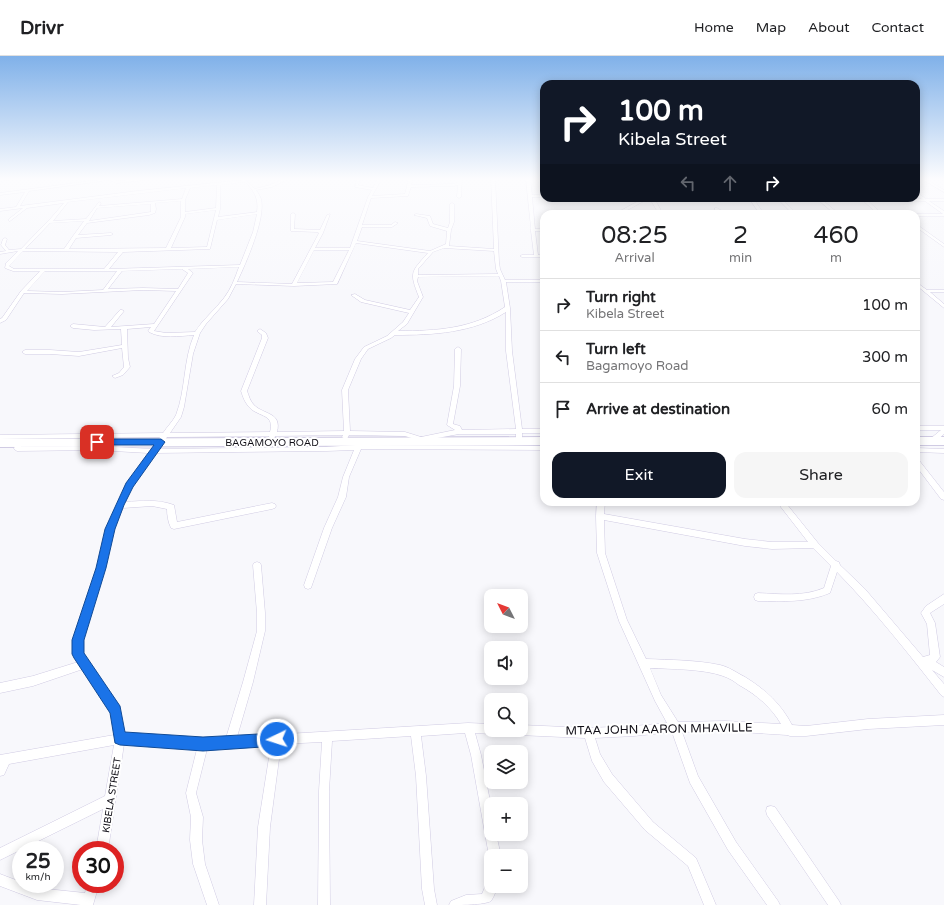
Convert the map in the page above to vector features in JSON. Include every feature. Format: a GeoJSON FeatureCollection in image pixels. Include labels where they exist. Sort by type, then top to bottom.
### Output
{"type":"FeatureCollection","features":[{"type":"Feature","properties":{"kind":"highway","name":"BAGAMOYO ROAD"},"geometry":{"type":"LineString","coordinates":[[0,443],[163,438],[272,439],[345,437],[359,445],[421,440],[519,436],[540,440]]}},
{"type":"Feature","properties":{"kind":"highway"},"geometry":{"type":"LineString","coordinates":[[920,441],[944,442]]}},
{"type":"Feature","properties":{"kind":"street"},"geometry":{"type":"LineString","coordinates":[[53,218],[21,250],[7,267],[13,270],[120,270],[241,266]]}},
{"type":"Feature","properties":{"kind":"street"},"geometry":{"type":"LineString","coordinates":[[66,250],[89,218]]}},
{"type":"Feature","properties":{"kind":"street"},"geometry":{"type":"LineString","coordinates":[[49,222],[87,221],[117,218]]}},
{"type":"Feature","properties":{"kind":"street"},"geometry":{"type":"LineString","coordinates":[[168,249],[182,218]]}},
{"type":"Feature","properties":{"kind":"street"},"geometry":{"type":"LineString","coordinates":[[0,253],[21,250],[209,248],[215,219],[225,218]]}},
{"type":"Feature","properties":{"kind":"street","name":"KIBELA STREET"},"geometry":{"type":"LineString","coordinates":[[104,841],[120,739],[116,711],[78,654],[78,640],[101,568],[110,529],[120,505],[129,485],[178,417],[183,405],[186,375],[197,333],[225,301],[241,266],[258,218]]}},
{"type":"Feature","properties":{"kind":"street"},"geometry":{"type":"LineString","coordinates":[[293,218],[292,230],[321,232]]}},
{"type":"Feature","properties":{"kind":"street"},"geometry":{"type":"LineString","coordinates":[[294,285],[328,218]]}},
{"type":"Feature","properties":{"kind":"street"},"geometry":{"type":"LineString","coordinates":[[234,283],[294,285],[335,283],[352,249],[363,218]]}},
{"type":"Feature","properties":{"kind":"street"},"geometry":{"type":"LineString","coordinates":[[429,218],[431,225],[449,230]]}},
{"type":"Feature","properties":{"kind":"street"},"geometry":{"type":"LineString","coordinates":[[445,247],[448,245],[452,218]]}},
{"type":"Feature","properties":{"kind":"street"},"geometry":{"type":"LineString","coordinates":[[495,218],[496,250],[508,308],[509,351],[519,436]]}},
{"type":"Feature","properties":{"kind":"street"},"geometry":{"type":"LineString","coordinates":[[531,218],[536,255]]}},
{"type":"Feature","properties":{"kind":"street"},"geometry":{"type":"LineString","coordinates":[[360,226],[389,226],[396,223]]}},
{"type":"Feature","properties":{"kind":"street"},"geometry":{"type":"LineString","coordinates":[[920,228],[944,246]]}},
{"type":"Feature","properties":{"kind":"street"},"geometry":{"type":"LineString","coordinates":[[532,230],[540,230]]}},
{"type":"Feature","properties":{"kind":"street"},"geometry":{"type":"LineString","coordinates":[[74,237],[111,234]]}},
{"type":"Feature","properties":{"kind":"street"},"geometry":{"type":"LineString","coordinates":[[5,239],[3,245],[8,251]]}},
{"type":"Feature","properties":{"kind":"street"},"geometry":{"type":"LineString","coordinates":[[354,242],[432,252]]}},
{"type":"Feature","properties":{"kind":"street"},"geometry":{"type":"LineString","coordinates":[[395,334],[405,323],[420,297],[415,276],[416,269],[432,252],[445,247],[496,250]]}},
{"type":"Feature","properties":{"kind":"street"},"geometry":{"type":"LineString","coordinates":[[312,249],[352,249]]}},
{"type":"Feature","properties":{"kind":"street"},"geometry":{"type":"LineString","coordinates":[[105,270],[122,250]]}},
{"type":"Feature","properties":{"kind":"street"},"geometry":{"type":"LineString","coordinates":[[536,255],[540,253]]}},
{"type":"Feature","properties":{"kind":"street"},"geometry":{"type":"LineString","coordinates":[[522,256],[540,256]]}},
{"type":"Feature","properties":{"kind":"street"},"geometry":{"type":"LineString","coordinates":[[183,268],[191,273]]}},
{"type":"Feature","properties":{"kind":"street"},"geometry":{"type":"LineString","coordinates":[[197,333],[183,335],[154,334],[151,332],[191,273],[204,268]]}},
{"type":"Feature","properties":{"kind":"street"},"geometry":{"type":"LineString","coordinates":[[0,321],[4,319],[23,292],[44,270]]}},
{"type":"Feature","properties":{"kind":"street"},"geometry":{"type":"LineString","coordinates":[[104,290],[120,270]]}},
{"type":"Feature","properties":{"kind":"street"},"geometry":{"type":"LineString","coordinates":[[415,276],[500,275]]}},
{"type":"Feature","properties":{"kind":"street"},"geometry":{"type":"LineString","coordinates":[[503,281],[540,281]]}},
{"type":"Feature","properties":{"kind":"street"},"geometry":{"type":"LineString","coordinates":[[920,287],[944,306]]}},
{"type":"Feature","properties":{"kind":"street"},"geometry":{"type":"LineString","coordinates":[[23,292],[76,293],[104,290],[180,290]]}},
{"type":"Feature","properties":{"kind":"street"},"geometry":{"type":"LineString","coordinates":[[925,291],[944,291]]}},
{"type":"Feature","properties":{"kind":"street"},"geometry":{"type":"LineString","coordinates":[[353,295],[363,300],[412,312]]}},
{"type":"Feature","properties":{"kind":"street"},"geometry":{"type":"LineString","coordinates":[[508,308],[493,319],[478,324],[432,331],[395,334],[366,348],[358,359],[345,390],[345,437],[405,434],[421,440],[459,432],[519,436],[540,432]]}},
{"type":"Feature","properties":{"kind":"street"},"geometry":{"type":"LineString","coordinates":[[107,328],[122,310]]}},
{"type":"Feature","properties":{"kind":"street"},"geometry":{"type":"LineString","coordinates":[[73,326],[124,329],[155,325]]}},
{"type":"Feature","properties":{"kind":"street"},"geometry":{"type":"LineString","coordinates":[[115,376],[127,367],[124,329]]}},
{"type":"Feature","properties":{"kind":"street"},"geometry":{"type":"LineString","coordinates":[[260,331],[264,334],[265,338],[244,391],[245,397],[251,407],[256,411],[274,419],[276,427],[272,439]]}},
{"type":"Feature","properties":{"kind":"street"},"geometry":{"type":"LineString","coordinates":[[25,352],[79,354],[125,346]]}},
{"type":"Feature","properties":{"kind":"street"},"geometry":{"type":"LineString","coordinates":[[458,349],[457,386],[450,425],[458,428],[459,432]]}},
{"type":"Feature","properties":{"kind":"street"},"geometry":{"type":"LineString","coordinates":[[920,428],[944,428]]}},
{"type":"Feature","properties":{"kind":"street"},"geometry":{"type":"LineString","coordinates":[[932,441],[944,431]]}},
{"type":"Feature","properties":{"kind":"street"},"geometry":{"type":"LineString","coordinates":[[0,438],[163,438]]}},
{"type":"Feature","properties":{"kind":"street"},"geometry":{"type":"LineString","coordinates":[[18,443],[17,449],[96,448],[153,451],[326,449],[359,445],[540,448]]}},
{"type":"Feature","properties":{"kind":"street"},"geometry":{"type":"LineString","coordinates":[[308,585],[328,528],[342,497],[346,477],[359,445]]}},
{"type":"Feature","properties":{"kind":"street"},"geometry":{"type":"LineString","coordinates":[[920,450],[944,451]]}},
{"type":"Feature","properties":{"kind":"street"},"geometry":{"type":"LineString","coordinates":[[920,466],[944,497]]}},
{"type":"Feature","properties":{"kind":"street"},"geometry":{"type":"LineString","coordinates":[[120,505],[157,504],[171,507],[171,515],[174,526],[272,506]]}},
{"type":"Feature","properties":{"kind":"street"},"geometry":{"type":"LineString","coordinates":[[601,506],[601,553],[623,621],[658,698],[675,727],[694,779],[714,817],[732,846],[774,905]]}},
{"type":"Feature","properties":{"kind":"street"},"geometry":{"type":"LineString","coordinates":[[784,506],[815,545],[836,564],[862,592],[909,647],[944,692]]}},
{"type":"Feature","properties":{"kind":"street"},"geometry":{"type":"LineString","coordinates":[[600,516],[644,522],[701,536],[755,544],[815,545]]}},
{"type":"Feature","properties":{"kind":"street"},"geometry":{"type":"LineString","coordinates":[[758,597],[800,597],[820,594],[828,590],[836,564]]}},
{"type":"Feature","properties":{"kind":"street"},"geometry":{"type":"LineString","coordinates":[[230,742],[248,682],[260,631],[261,613],[257,565]]}},
{"type":"Feature","properties":{"kind":"street"},"geometry":{"type":"LineString","coordinates":[[928,662],[935,657],[931,623],[924,613],[927,609],[935,606],[944,598]]}},
{"type":"Feature","properties":{"kind":"street"},"geometry":{"type":"LineString","coordinates":[[909,647],[944,672]]}},
{"type":"Feature","properties":{"kind":"street"},"geometry":{"type":"LineString","coordinates":[[643,663],[704,668],[722,671],[734,676],[768,698],[783,717],[790,731]]}},
{"type":"Feature","properties":{"kind":"street"},"geometry":{"type":"LineString","coordinates":[[0,688],[33,680],[84,664]]}},
{"type":"Feature","properties":{"kind":"street","name":"MTAA JOHN AARON MHAVILLE"},"geometry":{"type":"LineString","coordinates":[[528,730],[588,733],[675,727],[725,726],[806,731],[868,724],[944,720]]}},
{"type":"Feature","properties":{"kind":"street"},"geometry":{"type":"LineString","coordinates":[[0,771],[3,759],[120,739],[203,744],[468,728],[484,729]]}},
{"type":"Feature","properties":{"kind":"street"},"geometry":{"type":"LineString","coordinates":[[468,728],[476,755],[494,849]]}},
{"type":"Feature","properties":{"kind":"street"},"geometry":{"type":"LineString","coordinates":[[415,732],[421,776],[428,889],[431,905]]}},
{"type":"Feature","properties":{"kind":"street"},"geometry":{"type":"LineString","coordinates":[[588,733],[596,757],[608,778],[649,826],[692,862],[710,905]]}},
{"type":"Feature","properties":{"kind":"street"},"geometry":{"type":"LineString","coordinates":[[324,905],[324,791],[327,736]]}},
{"type":"Feature","properties":{"kind":"street"},"geometry":{"type":"LineString","coordinates":[[260,905],[264,827],[277,739]]}},
{"type":"Feature","properties":{"kind":"street"},"geometry":{"type":"LineString","coordinates":[[203,744],[191,793],[197,817],[196,840],[199,864],[212,905]]}},
{"type":"Feature","properties":{"kind":"street"},"geometry":{"type":"LineString","coordinates":[[0,854],[111,799]]}},
{"type":"Feature","properties":{"kind":"street"},"geometry":{"type":"LineString","coordinates":[[771,811],[835,905]]}},
{"type":"Feature","properties":{"kind":"street"},"geometry":{"type":"LineString","coordinates":[[0,880],[37,894],[88,902]]}},
{"type":"Feature","properties":{"kind":"street"},"geometry":{"type":"LineString","coordinates":[[455,905],[468,900],[482,901],[487,898],[489,893]]}},
{"type":"Feature","properties":{"kind":"route"},"geometry":{"type":"LineString","coordinates":[[97,442],[161,442],[129,485],[120,505],[110,529],[101,568],[78,640],[78,654],[116,711],[120,739],[203,744],[277,739]]}}]}
